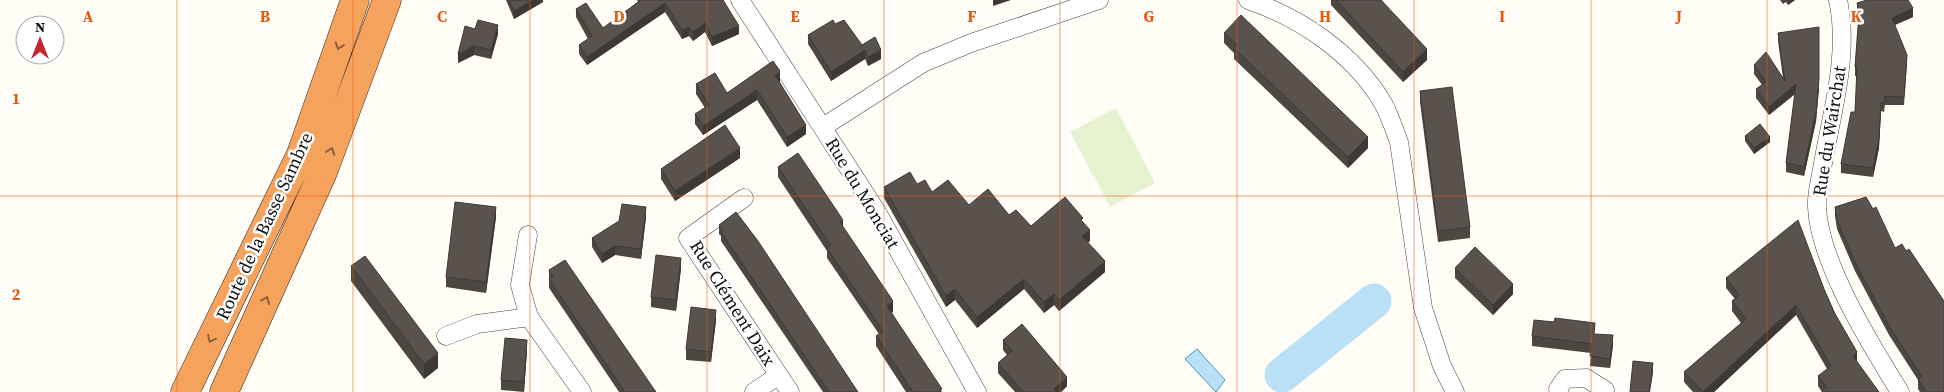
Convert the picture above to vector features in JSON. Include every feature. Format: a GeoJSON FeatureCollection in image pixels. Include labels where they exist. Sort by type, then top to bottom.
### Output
{"type":"FeatureCollection","features":[{"type":"Feature","properties":{"kind":"highway","name":"Route de la Basse Sambre"},"geometry":{"type":"LineString","coordinates":[[184,392],[301,154],[355,0]]}},
{"type":"Feature","properties":{"kind":"highway","name":"Route de la Basse Sambre"},"geometry":{"type":"LineString","coordinates":[[224,392],[323,172],[387,0]]}},
{"type":"Feature","properties":{"kind":"street","name":"Rue du Monciat"},"geometry":{"type":"LineString","coordinates":[[740,0],[876,212],[977,392]]}},
{"type":"Feature","properties":{"kind":"street"},"geometry":{"type":"LineString","coordinates":[[823,127],[923,63],[971,43],[1098,0]]}},
{"type":"Feature","properties":{"kind":"street"},"geometry":{"type":"LineString","coordinates":[[1248,0],[1271,8],[1317,35],[1346,58],[1382,102],[1392,120],[1399,142],[1423,308],[1442,366],[1456,392]]}},
{"type":"Feature","properties":{"kind":"street","name":"Rue du Wairchat"},"geometry":{"type":"LineString","coordinates":[[1838,0],[1841,14],[1841,66],[1817,206],[1825,250],[1856,318],[1900,392]]}},
{"type":"Feature","properties":{"kind":"street","name":"Rue Clément Daix"},"geometry":{"type":"LineString","coordinates":[[744,198],[688,238],[790,392]]}},
{"type":"Feature","properties":{"kind":"street"},"geometry":{"type":"LineString","coordinates":[[528,235],[520,285],[529,317],[582,392]]}},
{"type":"Feature","properties":{"kind":"street"},"geometry":{"type":"LineString","coordinates":[[446,336],[477,324],[529,317]]}},
{"type":"Feature","properties":{"kind":"street","name":"Rue Clément Daix"},"geometry":{"type":"LineString","coordinates":[[754,392],[779,375]]}},
{"type":"Feature","properties":{"kind":"street"},"geometry":{"type":"LineString","coordinates":[[1559,392],[1558,389],[1565,379],[1586,378],[1605,390],[1605,392]]}},
{"type":"Feature","properties":{"kind":"green space"},"geometry":{"type":"Polygon","coordinates":[[[1116,108],[1155,183],[1110,207],[1070,132],[1116,108]]]}},
{"type":"Feature","properties":{"kind":"water"},"geometry":{"type":"Polygon","coordinates":[[[1197,349],[1225,380],[1216,392],[1185,359],[1197,349]]]}},
{"type":"Feature","properties":{"kind":"building"},"geometry":{"type":"Polygon","coordinates":[[[509,0],[533,0],[514,11],[509,0]]]}},
{"type":"Feature","properties":{"kind":"building"},"geometry":{"type":"Polygon","coordinates":[[[641,0],[723,0],[739,26],[712,37],[705,23],[693,32],[689,27],[682,30],[665,3],[587,57],[579,45],[592,36],[576,9],[586,3],[603,28],[641,0]]]}},
{"type":"Feature","properties":{"kind":"building"},"geometry":{"type":"Polygon","coordinates":[[[1336,0],[1381,0],[1427,49],[1403,72],[1336,0]]]}},
{"type":"Feature","properties":{"kind":"building"},"geometry":{"type":"Polygon","coordinates":[[[1867,0],[1908,0],[1913,8],[1892,18],[1907,55],[1904,97],[1885,96],[1884,103],[1881,103],[1879,139],[1873,168],[1841,164],[1851,112],[1855,112],[1857,68],[1855,67],[1859,13],[1857,3],[1867,0]]]}},
{"type":"Feature","properties":{"kind":"building"},"geometry":{"type":"Polygon","coordinates":[[[1241,15],[1368,137],[1348,157],[1234,48],[1237,45],[1224,33],[1241,15]]]}},
{"type":"Feature","properties":{"kind":"building"},"geometry":{"type":"Polygon","coordinates":[[[478,20],[498,25],[491,50],[474,46],[458,54],[465,26],[475,29],[478,20]]]}},
{"type":"Feature","properties":{"kind":"building"},"geometry":{"type":"Polygon","coordinates":[[[833,20],[835,24],[844,20],[862,45],[875,37],[881,50],[868,57],[865,50],[831,72],[808,35],[833,20]]]}},
{"type":"Feature","properties":{"kind":"building"},"geometry":{"type":"Polygon","coordinates":[[[1819,27],[1819,79],[1816,112],[1804,167],[1786,163],[1796,84],[1769,107],[1756,89],[1766,82],[1754,65],[1766,52],[1785,81],[1778,33],[1819,27]]]}},
{"type":"Feature","properties":{"kind":"building"},"geometry":{"type":"Polygon","coordinates":[[[773,61],[780,71],[775,75],[806,125],[787,137],[757,90],[703,126],[695,114],[709,105],[696,84],[715,73],[727,93],[773,61]]]}},
{"type":"Feature","properties":{"kind":"building"},"geometry":{"type":"Polygon","coordinates":[[[1452,87],[1470,227],[1438,231],[1420,91],[1452,87]]]}},
{"type":"Feature","properties":{"kind":"building"},"geometry":{"type":"Polygon","coordinates":[[[1760,124],[1770,137],[1754,148],[1745,136],[1760,124]]]}},
{"type":"Feature","properties":{"kind":"building"},"geometry":{"type":"Polygon","coordinates":[[[725,125],[740,148],[675,191],[661,169],[725,125]]]}},
{"type":"Feature","properties":{"kind":"building"},"geometry":{"type":"Polygon","coordinates":[[[798,153],[843,220],[840,222],[893,301],[887,306],[942,389],[938,392],[913,392],[876,336],[883,331],[827,248],[831,246],[778,167],[798,153]]]}},
{"type":"Feature","properties":{"kind":"building"},"geometry":{"type":"Polygon","coordinates":[[[910,172],[917,184],[925,180],[932,192],[948,180],[969,205],[988,189],[1009,215],[1016,210],[1031,226],[1065,197],[1083,218],[1081,220],[1090,230],[1082,236],[1105,261],[1059,300],[1054,294],[1044,302],[1024,279],[977,317],[955,289],[946,296],[884,187],[910,172]]]}},
{"type":"Feature","properties":{"kind":"building"},"geometry":{"type":"Polygon","coordinates":[[[1866,197],[1873,209],[1876,207],[1895,248],[1902,244],[1906,251],[1909,249],[1944,301],[1944,392],[1926,392],[1918,379],[1922,377],[1889,326],[1855,262],[1837,220],[1835,207],[1866,197]]]}},
{"type":"Feature","properties":{"kind":"building"},"geometry":{"type":"Polygon","coordinates":[[[455,202],[496,207],[486,282],[446,277],[455,202]]]}},
{"type":"Feature","properties":{"kind":"building"},"geometry":{"type":"Polygon","coordinates":[[[622,204],[646,207],[641,249],[615,246],[602,254],[592,238],[619,221],[622,204]]]}},
{"type":"Feature","properties":{"kind":"building"},"geometry":{"type":"Polygon","coordinates":[[[736,212],[758,241],[858,392],[829,392],[721,232],[723,230],[719,225],[736,212]]]}},
{"type":"Feature","properties":{"kind":"building"},"geometry":{"type":"Polygon","coordinates":[[[1798,220],[1834,312],[1857,352],[1853,356],[1879,392],[1822,392],[1827,388],[1818,376],[1831,366],[1796,305],[1703,392],[1684,372],[1746,319],[1732,301],[1739,295],[1726,278],[1798,220]]]}},
{"type":"Feature","properties":{"kind":"building"},"geometry":{"type":"Polygon","coordinates":[[[1475,247],[1513,284],[1493,305],[1455,268],[1475,247]]]}},
{"type":"Feature","properties":{"kind":"building"},"geometry":{"type":"Polygon","coordinates":[[[656,255],[681,258],[676,300],[651,297],[656,255]]]}},
{"type":"Feature","properties":{"kind":"building"},"geometry":{"type":"Polygon","coordinates":[[[365,256],[438,353],[424,364],[351,266],[365,256]]]}},
{"type":"Feature","properties":{"kind":"building"},"geometry":{"type":"Polygon","coordinates":[[[565,260],[656,392],[625,392],[549,279],[553,277],[549,270],[565,260]]]}},
{"type":"Feature","properties":{"kind":"building"},"geometry":{"type":"Polygon","coordinates":[[[691,307],[716,310],[711,352],[686,349],[691,307]]]}},
{"type":"Feature","properties":{"kind":"building"},"geometry":{"type":"Polygon","coordinates":[[[1555,318],[1595,323],[1594,334],[1613,335],[1610,359],[1590,356],[1592,344],[1532,336],[1534,320],[1554,322],[1555,318]]]}},
{"type":"Feature","properties":{"kind":"building"},"geometry":{"type":"Polygon","coordinates":[[[1022,324],[1067,377],[1054,389],[1056,392],[1023,392],[998,363],[1012,351],[1003,340],[1022,324]]]}},
{"type":"Feature","properties":{"kind":"building"},"geometry":{"type":"Polygon","coordinates":[[[505,338],[527,340],[524,382],[501,380],[505,338]]]}},
{"type":"Feature","properties":{"kind":"building"},"geometry":{"type":"Polygon","coordinates":[[[1633,361],[1653,363],[1649,392],[1630,392],[1633,361]]]}},
{"type":"Feature","properties":{"kind":"waterway"},"geometry":{"type":"LineString","coordinates":[[1282,375],[1374,301]]}}]}
